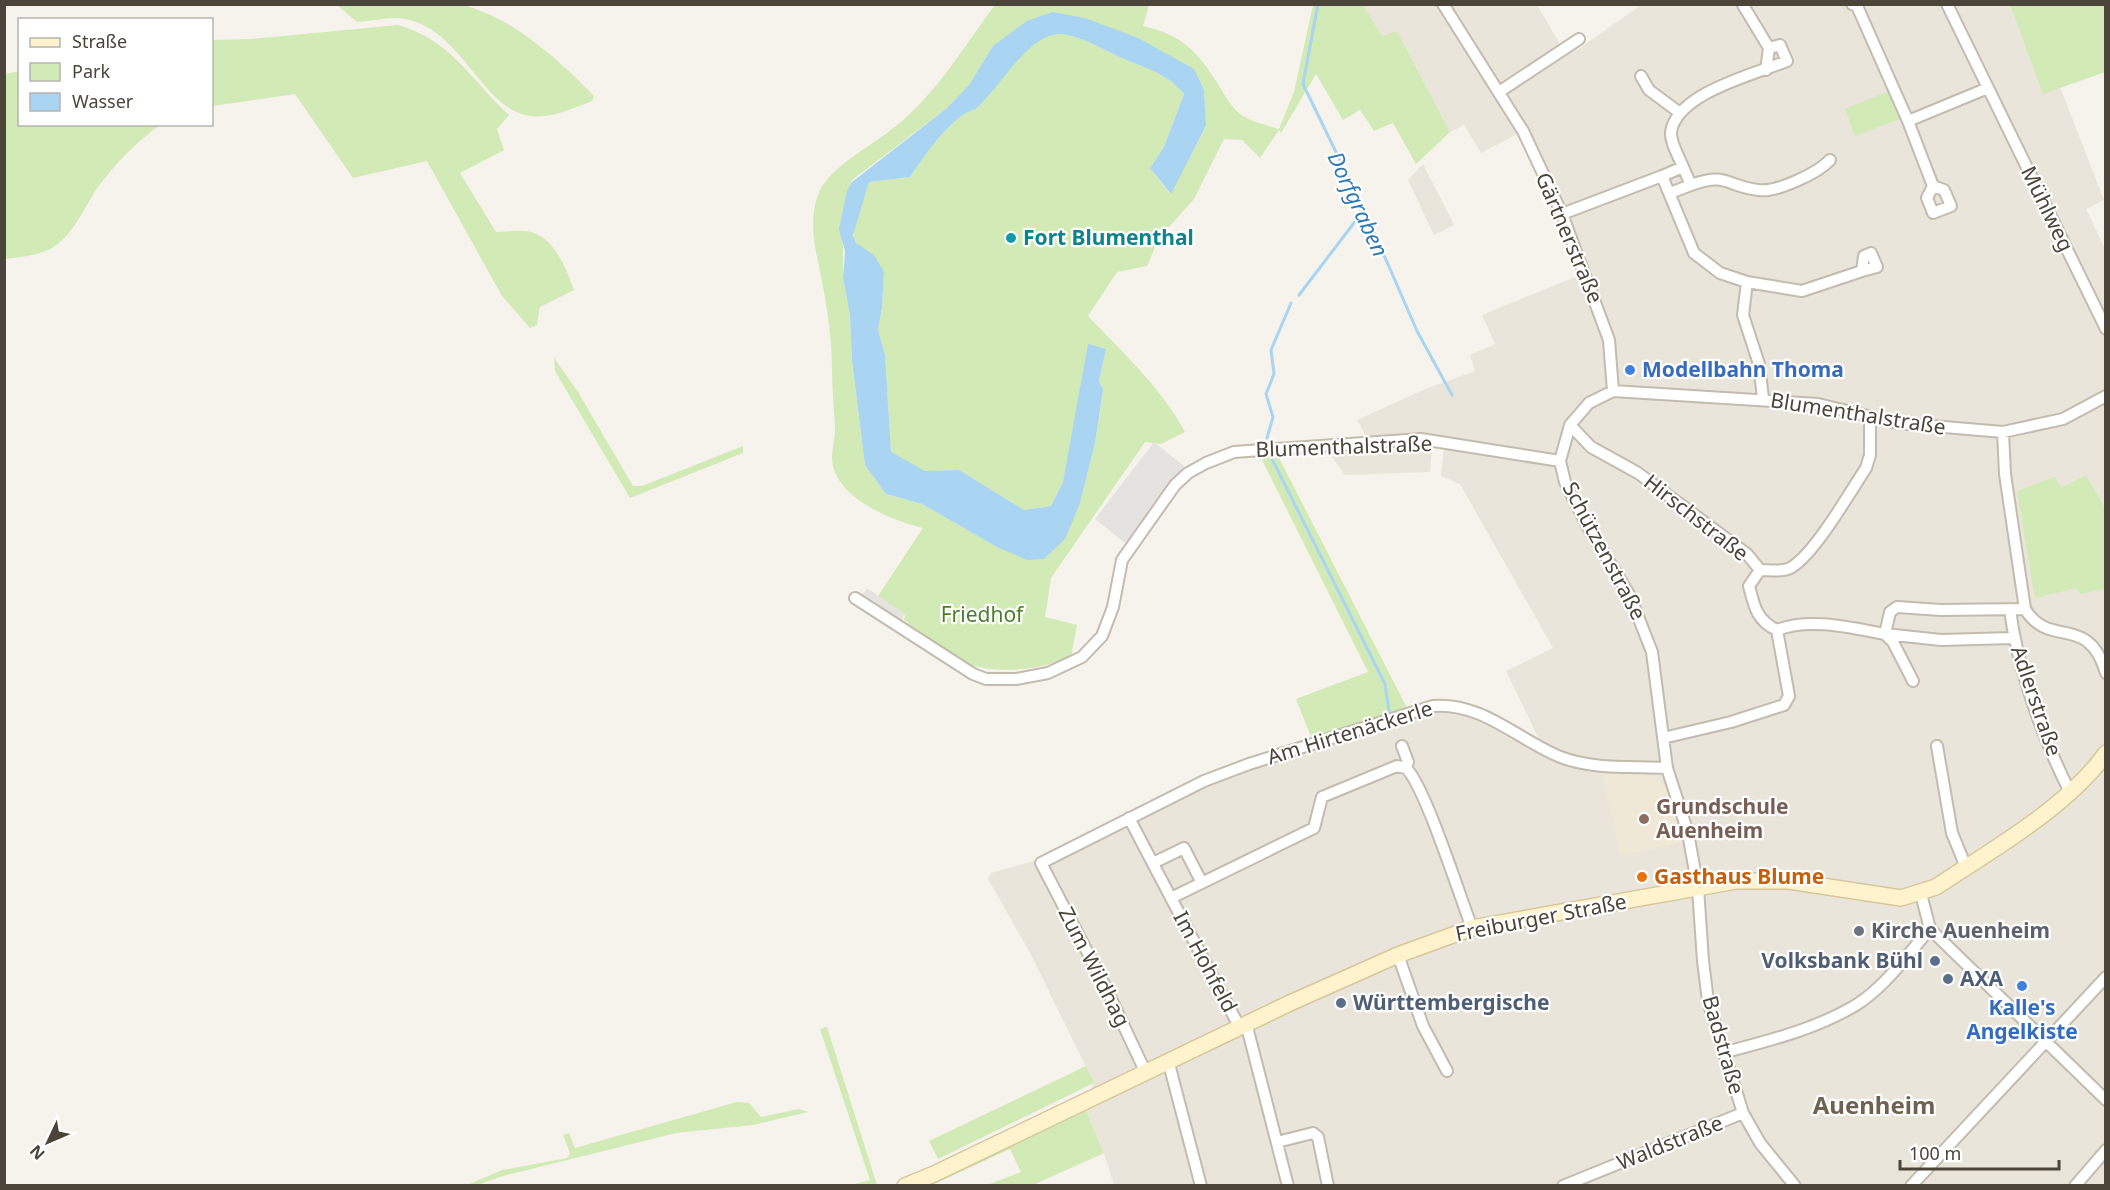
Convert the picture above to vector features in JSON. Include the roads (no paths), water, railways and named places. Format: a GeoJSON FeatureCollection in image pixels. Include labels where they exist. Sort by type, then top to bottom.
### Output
{"type":"FeatureCollection","features":[{"type":"Feature","properties":{"kind":"street","name":"Gärtnerstraße"},"geometry":{"type":"LineString","coordinates":[[1443,4],[1523,131],[1562,214],[1608,340],[1613,392]]}},
{"type":"Feature","properties":{"kind":"street"},"geometry":{"type":"LineString","coordinates":[[1852,4],[1857,6],[1908,121],[1933,186]]}},
{"type":"Feature","properties":{"kind":"street","name":"Mühlweg"},"geometry":{"type":"LineString","coordinates":[[1947,4],[2106,329]]}},
{"type":"Feature","properties":{"kind":"street"},"geometry":{"type":"LineString","coordinates":[[1743,5],[1769,48],[1766,70]]}},
{"type":"Feature","properties":{"kind":"street"},"geometry":{"type":"LineString","coordinates":[[1499,92],[1579,39]]}},
{"type":"Feature","properties":{"kind":"street"},"geometry":{"type":"LineString","coordinates":[[1691,185],[1671,137],[1680,112],[1705,94],[1787,62],[1780,45],[1769,48]]}},
{"type":"Feature","properties":{"kind":"street"},"geometry":{"type":"LineString","coordinates":[[1641,76],[1649,90],[1680,112]]}},
{"type":"Feature","properties":{"kind":"street"},"geometry":{"type":"LineString","coordinates":[[1908,121],[1988,88]]}},
{"type":"Feature","properties":{"kind":"street"},"geometry":{"type":"LineString","coordinates":[[1670,193],[1712,177],[1752,189],[1769,190],[1820,171],[1830,160]]}},
{"type":"Feature","properties":{"kind":"street"},"geometry":{"type":"LineString","coordinates":[[1562,214],[1683,167]]}},
{"type":"Feature","properties":{"kind":"street"},"geometry":{"type":"LineString","coordinates":[[1662,176],[1694,253],[1720,273],[1746,282],[1802,291],[1862,271]]}},
{"type":"Feature","properties":{"kind":"street"},"geometry":{"type":"LineString","coordinates":[[1746,282],[1743,315],[1759,364],[1763,398]]}},
{"type":"Feature","properties":{"kind":"street","name":"Blumenthalstraße"},"geometry":{"type":"LineString","coordinates":[[855,598],[973,674],[1002,680],[1035,677],[1072,663],[1088,652],[1102,636],[1113,607],[1122,560],[1175,485],[1188,473],[1234,452],[1421,439],[1560,461],[1570,425],[1589,403],[1613,392],[1763,398],[1818,404],[1897,423],[2003,432],[2064,419],[2106,396]]}},
{"type":"Feature","properties":{"kind":"street"},"geometry":{"type":"LineString","coordinates":[[1760,570],[1787,569],[1795,565],[1811,548],[1866,468],[1870,455],[1870,416]]}},
{"type":"Feature","properties":{"kind":"street","name":"Hirschstraße"},"geometry":{"type":"LineString","coordinates":[[1570,425],[1591,447],[1638,473],[1747,554],[1760,570],[1749,586],[1753,600],[1762,621],[1777,630]]}},
{"type":"Feature","properties":{"kind":"street"},"geometry":{"type":"LineString","coordinates":[[2003,432],[2005,474],[2025,609],[2041,626],[2090,642],[2097,649],[2106,673]]}},
{"type":"Feature","properties":{"kind":"street","name":"Schützenstraße"},"geometry":{"type":"LineString","coordinates":[[1560,461],[1565,482],[1583,518],[1639,613],[1652,652],[1667,768],[1688,833],[1698,888]]}},
{"type":"Feature","properties":{"kind":"street"},"geometry":{"type":"LineString","coordinates":[[1885,634],[1890,612],[1897,606],[1941,610],[2025,609]]}},
{"type":"Feature","properties":{"kind":"street","name":"Adlerstraße"},"geometry":{"type":"LineString","coordinates":[[2010,609],[2013,638],[2030,692],[2070,792]]}},
{"type":"Feature","properties":{"kind":"street"},"geometry":{"type":"LineString","coordinates":[[1663,738],[1731,722],[1784,705],[1789,696],[1777,630],[1788,626],[1809,624],[1941,640],[2013,638]]}},
{"type":"Feature","properties":{"kind":"street"},"geometry":{"type":"LineString","coordinates":[[1885,634],[1893,642],[1913,681]]}},
{"type":"Feature","properties":{"kind":"street","name":"Am Hirtenäckerle"},"geometry":{"type":"LineString","coordinates":[[1041,863],[1204,781],[1249,764],[1433,705],[1449,704],[1492,719],[1558,756],[1587,765],[1667,768]]}},
{"type":"Feature","properties":{"kind":"street"},"geometry":{"type":"LineString","coordinates":[[1402,746],[1408,762],[1406,768],[1412,775],[1426,806],[1472,928]]}},
{"type":"Feature","properties":{"kind":"street"},"geometry":{"type":"LineString","coordinates":[[1937,746],[1950,824],[1966,867]]}},
{"type":"Feature","properties":{"kind":"street","name":"Freiburger Straße"},"geometry":{"type":"LineString","coordinates":[[905,1185],[1242,1025],[1398,955],[1472,928],[1698,888],[1769,879],[1882,897],[1901,898],[1921,894],[1966,867],[2070,792],[2106,753]]}},
{"type":"Feature","properties":{"kind":"street","name":"Im Hohfeld"},"geometry":{"type":"LineString","coordinates":[[1171,898],[1314,828],[1322,797],[1397,766],[1406,768]]}},
{"type":"Feature","properties":{"kind":"street","name":"Im Hohfeld"},"geometry":{"type":"LineString","coordinates":[[1129,818],[1242,1025],[1288,1185]]}},
{"type":"Feature","properties":{"kind":"street","name":"Im Hohfeld"},"geometry":{"type":"LineString","coordinates":[[1153,863],[1184,848],[1202,883]]}},
{"type":"Feature","properties":{"kind":"street","name":"Zum Wildhag"},"geometry":{"type":"LineString","coordinates":[[1041,863],[1105,986],[1145,1071]]}},
{"type":"Feature","properties":{"kind":"street","name":"Badstraße"},"geometry":{"type":"LineString","coordinates":[[1698,888],[1702,961],[1708,1001],[1726,1052],[1743,1113],[1760,1143],[1795,1185]]}},
{"type":"Feature","properties":{"kind":"street"},"geometry":{"type":"LineString","coordinates":[[1921,894],[1930,929],[2106,1100]]}},
{"type":"Feature","properties":{"kind":"street"},"geometry":{"type":"LineString","coordinates":[[1726,1052],[1795,1033],[1856,1005],[1885,979],[1930,929]]}},
{"type":"Feature","properties":{"kind":"street"},"geometry":{"type":"LineString","coordinates":[[1398,955],[1423,1026],[1448,1071]]}},
{"type":"Feature","properties":{"kind":"street"},"geometry":{"type":"LineString","coordinates":[[1911,1185],[2106,977]]}},
{"type":"Feature","properties":{"kind":"street"},"geometry":{"type":"LineString","coordinates":[[1168,1060],[1201,1185]]}},
{"type":"Feature","properties":{"kind":"street","name":"Waldstraße"},"geometry":{"type":"LineString","coordinates":[[1563,1185],[1743,1113]]}},
{"type":"Feature","properties":{"kind":"street"},"geometry":{"type":"LineString","coordinates":[[1277,1142],[1313,1133],[1318,1137],[1328,1185]]}},
{"type":"Feature","properties":{"kind":"street"},"geometry":{"type":"LineString","coordinates":[[2075,1185],[2106,1150]]}},
{"type":"Feature","properties":{"kind":"water"},"geometry":{"type":"Polygon","coordinates":[[[1053,12],[1085,18],[1138,38],[1194,69],[1204,90],[1206,126],[1171,194],[1150,168],[1164,147],[1184,94],[1171,81],[1156,72],[1082,39],[1058,34],[1036,43],[1025,52],[979,106],[962,115],[945,130],[910,177],[869,182],[853,235],[856,243],[874,255],[884,272],[878,329],[885,355],[891,452],[925,471],[959,470],[1024,510],[1051,506],[1063,482],[1088,344],[1106,349],[1099,381],[1103,390],[1095,443],[1080,503],[1065,539],[1044,559],[1027,560],[997,547],[922,504],[886,494],[865,465],[852,360],[850,315],[843,278],[845,251],[839,229],[847,191],[852,182],[947,108],[969,85],[993,46],[1027,21],[1053,12]]]}},
{"type":"Feature","properties":{"kind":"waterway","name":"Dorfgraben"},"geometry":{"type":"LineString","coordinates":[[1318,4],[1303,84],[1367,216],[1417,331],[1452,395]]}},
{"type":"Feature","properties":{"kind":"waterway"},"geometry":{"type":"LineString","coordinates":[[1299,295],[1357,219],[1362,207]]}},
{"type":"Feature","properties":{"kind":"waterway"},"geometry":{"type":"LineString","coordinates":[[1267,438],[1273,417],[1266,394],[1274,374],[1271,350],[1291,303]]}},
{"type":"Feature","properties":{"kind":"waterway"},"geometry":{"type":"LineString","coordinates":[[1271,457],[1385,684],[1389,711]]}},
{"type":"Feature","properties":{"kind":"place","name":"Fort Blumenthal"},"geometry":{"type":"Point","coordinates":[1011,238]}},
{"type":"Feature","properties":{"kind":"place","name":"Modellbahn Thoma"},"geometry":{"type":"Point","coordinates":[1630,370]}},
{"type":"Feature","properties":{"kind":"place","name":"Grundschule Auenheim"},"geometry":{"type":"Point","coordinates":[1644,819]}},
{"type":"Feature","properties":{"kind":"place","name":"Gasthaus Blume"},"geometry":{"type":"Point","coordinates":[1642,877]}},
{"type":"Feature","properties":{"kind":"place","name":"Kirche Auenheim"},"geometry":{"type":"Point","coordinates":[1859,931]}},
{"type":"Feature","properties":{"kind":"place","name":"Volksbank Bühl"},"geometry":{"type":"Point","coordinates":[1935,961]}},
{"type":"Feature","properties":{"kind":"place","name":"AXA"},"geometry":{"type":"Point","coordinates":[1948,979]}},
{"type":"Feature","properties":{"kind":"place","name":"Kalle's Angelkiste"},"geometry":{"type":"Point","coordinates":[2022,986]}},
{"type":"Feature","properties":{"kind":"place","name":"Württembergische"},"geometry":{"type":"Point","coordinates":[1341,1003]}},
{"type":"Feature","properties":{"kind":"district","name":"Auenheim"},"geometry":{"type":"Point","coordinates":[1874,1106]}},
{"type":"Feature","properties":{"kind":"park label","name":"Friedhof"},"geometry":{"type":"Point","coordinates":[982,615]}}]}
